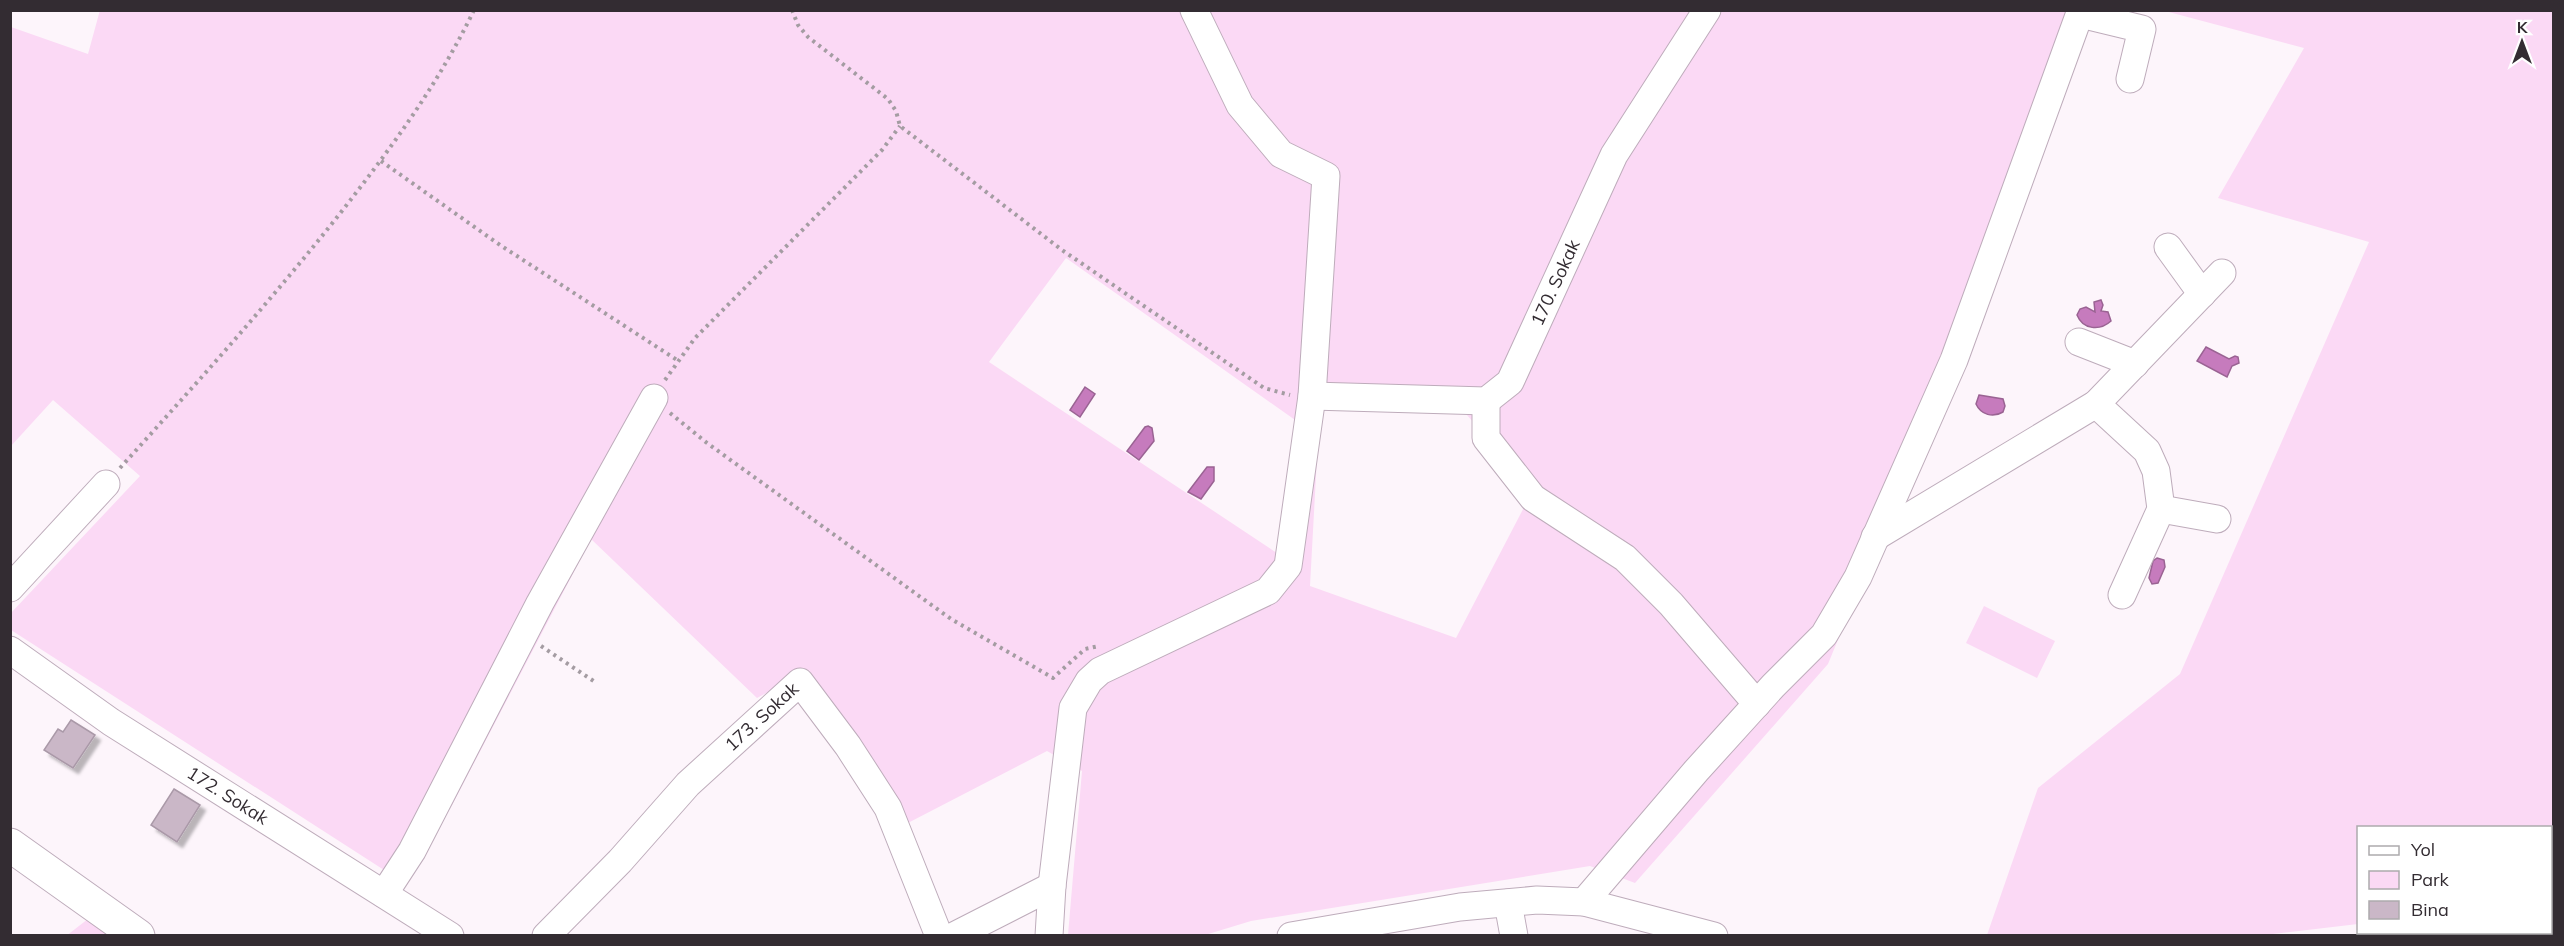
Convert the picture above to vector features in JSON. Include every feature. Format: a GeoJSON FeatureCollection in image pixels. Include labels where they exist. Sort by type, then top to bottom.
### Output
{"type":"FeatureCollection","features":[{"type":"Feature","properties":{"kind":"main road"},"geometry":{"type":"LineString","coordinates":[[10,845],[138,936]]}},
{"type":"Feature","properties":{"kind":"street"},"geometry":{"type":"LineString","coordinates":[[1049,936],[1052,886],[1073,708],[1089,681],[1100,671],[1268,591],[1288,566],[1312,396],[1326,176],[1281,154],[1240,105],[1194,10]]}},
{"type":"Feature","properties":{"kind":"street","name":"170. Sokak"},"geometry":{"type":"LineString","coordinates":[[1486,401],[1510,382],[1614,155],[1707,10]]}},
{"type":"Feature","properties":{"kind":"street"},"geometry":{"type":"LineString","coordinates":[[1584,902],[1757,704],[1824,636],[1858,577],[1954,360],[2080,12],[2142,29],[2130,79]]}},
{"type":"Feature","properties":{"kind":"street"},"geometry":{"type":"LineString","coordinates":[[2168,247],[2202,294]]}},
{"type":"Feature","properties":{"kind":"street"},"geometry":{"type":"LineString","coordinates":[[1875,537],[2096,404],[2222,273]]}},
{"type":"Feature","properties":{"kind":"street"},"geometry":{"type":"LineString","coordinates":[[2079,342],[2134,364]]}},
{"type":"Feature","properties":{"kind":"street"},"geometry":{"type":"LineString","coordinates":[[1312,396],[1486,401],[1486,438],[1533,498],[1625,558],[1671,604],[1757,704]]}},
{"type":"Feature","properties":{"kind":"street"},"geometry":{"type":"LineString","coordinates":[[384,894],[412,851],[524,636],[654,398]]}},
{"type":"Feature","properties":{"kind":"street"},"geometry":{"type":"LineString","coordinates":[[2096,404],[2147,451],[2156,471],[2161,509],[2122,595]]}},
{"type":"Feature","properties":{"kind":"street"},"geometry":{"type":"LineString","coordinates":[[10,588],[106,484]]}},
{"type":"Feature","properties":{"kind":"street"},"geometry":{"type":"LineString","coordinates":[[2161,509],[2217,519]]}},
{"type":"Feature","properties":{"kind":"street","name":"172. Sokak"},"geometry":{"type":"LineString","coordinates":[[10,650],[111,722],[240,806],[450,936]]}},
{"type":"Feature","properties":{"kind":"street","name":"173. Sokak"},"geometry":{"type":"LineString","coordinates":[[546,936],[620,861],[688,784],[800,682],[848,746],[888,808],[939,936]]}},
{"type":"Feature","properties":{"kind":"street"},"geometry":{"type":"LineString","coordinates":[[954,936],[1052,886]]}},
{"type":"Feature","properties":{"kind":"street"},"geometry":{"type":"LineString","coordinates":[[1291,936],[1395,927],[1460,907],[1537,900],[1584,902],[1713,936]]}},
{"type":"Feature","properties":{"kind":"street"},"geometry":{"type":"LineString","coordinates":[[1508,903],[1514,936]]}},
{"type":"Feature","properties":{"kind":"path"},"geometry":{"type":"LineString","coordinates":[[106,484],[282,285],[381,161],[443,69],[474,10]]}},
{"type":"Feature","properties":{"kind":"path"},"geometry":{"type":"LineString","coordinates":[[792,10],[798,25],[808,37],[888,99],[896,111],[900,126],[1062,250],[1264,388],[1296,396],[1312,396]]}},
{"type":"Feature","properties":{"kind":"path"},"geometry":{"type":"LineString","coordinates":[[900,126],[882,150],[695,338],[677,360],[654,398],[692,432],[884,572],[951,619],[1053,678],[1091,646],[1107,650],[1116,663]]}},
{"type":"Feature","properties":{"kind":"path"},"geometry":{"type":"LineString","coordinates":[[381,161],[500,245],[677,360]]}},
{"type":"Feature","properties":{"kind":"path"},"geometry":{"type":"LineString","coordinates":[[524,636],[595,682]]}},
{"type":"Feature","properties":{"kind":"green space"},"geometry":{"type":"Polygon","coordinates":[[[100,10],[2096,11],[1828,664],[1635,883],[1590,866],[1251,921],[1205,935],[1068,935],[1082,771],[1047,751],[904,825],[809,670],[757,698],[591,539],[452,805],[398,879],[11,630],[10,614],[140,476],[53,400],[11,446],[11,27],[88,54],[100,10]],[[1066,258],[989,362],[1286,559],[1305,427],[1066,258]],[[1320,402],[1310,586],[1456,638],[1533,490],[1459,406],[1320,402]]]}},
{"type":"Feature","properties":{"kind":"green space"},"geometry":{"type":"Polygon","coordinates":[[[2165,11],[2553,11],[2553,890],[2552,826],[2357,826],[2357,924],[2255,936],[1987,935],[2038,788],[2180,674],[2369,242],[2218,198],[2304,48],[2165,11]]]}},
{"type":"Feature","properties":{"kind":"green space"},"geometry":{"type":"Polygon","coordinates":[[[1984,606],[2055,641],[2037,678],[1966,643],[1984,606]]]}},
{"type":"Feature","properties":{"kind":"green space"},"geometry":{"type":"Polygon","coordinates":[[[97,912],[129,936],[66,936],[97,912]]]}},
{"type":"Feature","properties":{"kind":"shaded area"},"geometry":{"type":"Polygon","coordinates":[[[2101,300],[2103,305],[2101,311],[2108,312],[2111,321],[2097,327],[2083,324],[2077,315],[2080,309],[2086,307],[2095,312],[2094,302],[2101,300]]]}},
{"type":"Feature","properties":{"kind":"shaded area"},"geometry":{"type":"Polygon","coordinates":[[[2206,347],[2229,359],[2238,357],[2239,363],[2232,366],[2227,377],[2197,361],[2206,347]]]}},
{"type":"Feature","properties":{"kind":"shaded area"},"geometry":{"type":"Polygon","coordinates":[[[1085,387],[1095,394],[1080,417],[1070,410],[1085,387]]]}},
{"type":"Feature","properties":{"kind":"shaded area"},"geometry":{"type":"Polygon","coordinates":[[[1979,395],[2003,399],[2005,406],[2003,412],[1991,415],[1981,411],[1976,404],[1979,395]]]}},
{"type":"Feature","properties":{"kind":"shaded area"},"geometry":{"type":"Polygon","coordinates":[[[1148,426],[1152,428],[1154,441],[1139,460],[1127,451],[1148,426]]]}},
{"type":"Feature","properties":{"kind":"shaded area"},"geometry":{"type":"Polygon","coordinates":[[[1207,467],[1214,467],[1214,481],[1201,499],[1188,492],[1207,467]]]}},
{"type":"Feature","properties":{"kind":"shaded area"},"geometry":{"type":"Polygon","coordinates":[[[2157,558],[2164,560],[2165,567],[2158,583],[2152,584],[2149,578],[2153,561],[2157,558]]]}},
{"type":"Feature","properties":{"kind":"building"},"geometry":{"type":"Polygon","coordinates":[[[71,720],[95,735],[73,768],[44,750],[58,729],[63,732],[71,720]]]}},
{"type":"Feature","properties":{"kind":"building"},"geometry":{"type":"Polygon","coordinates":[[[174,789],[200,805],[177,842],[151,825],[174,789]]]}}]}
